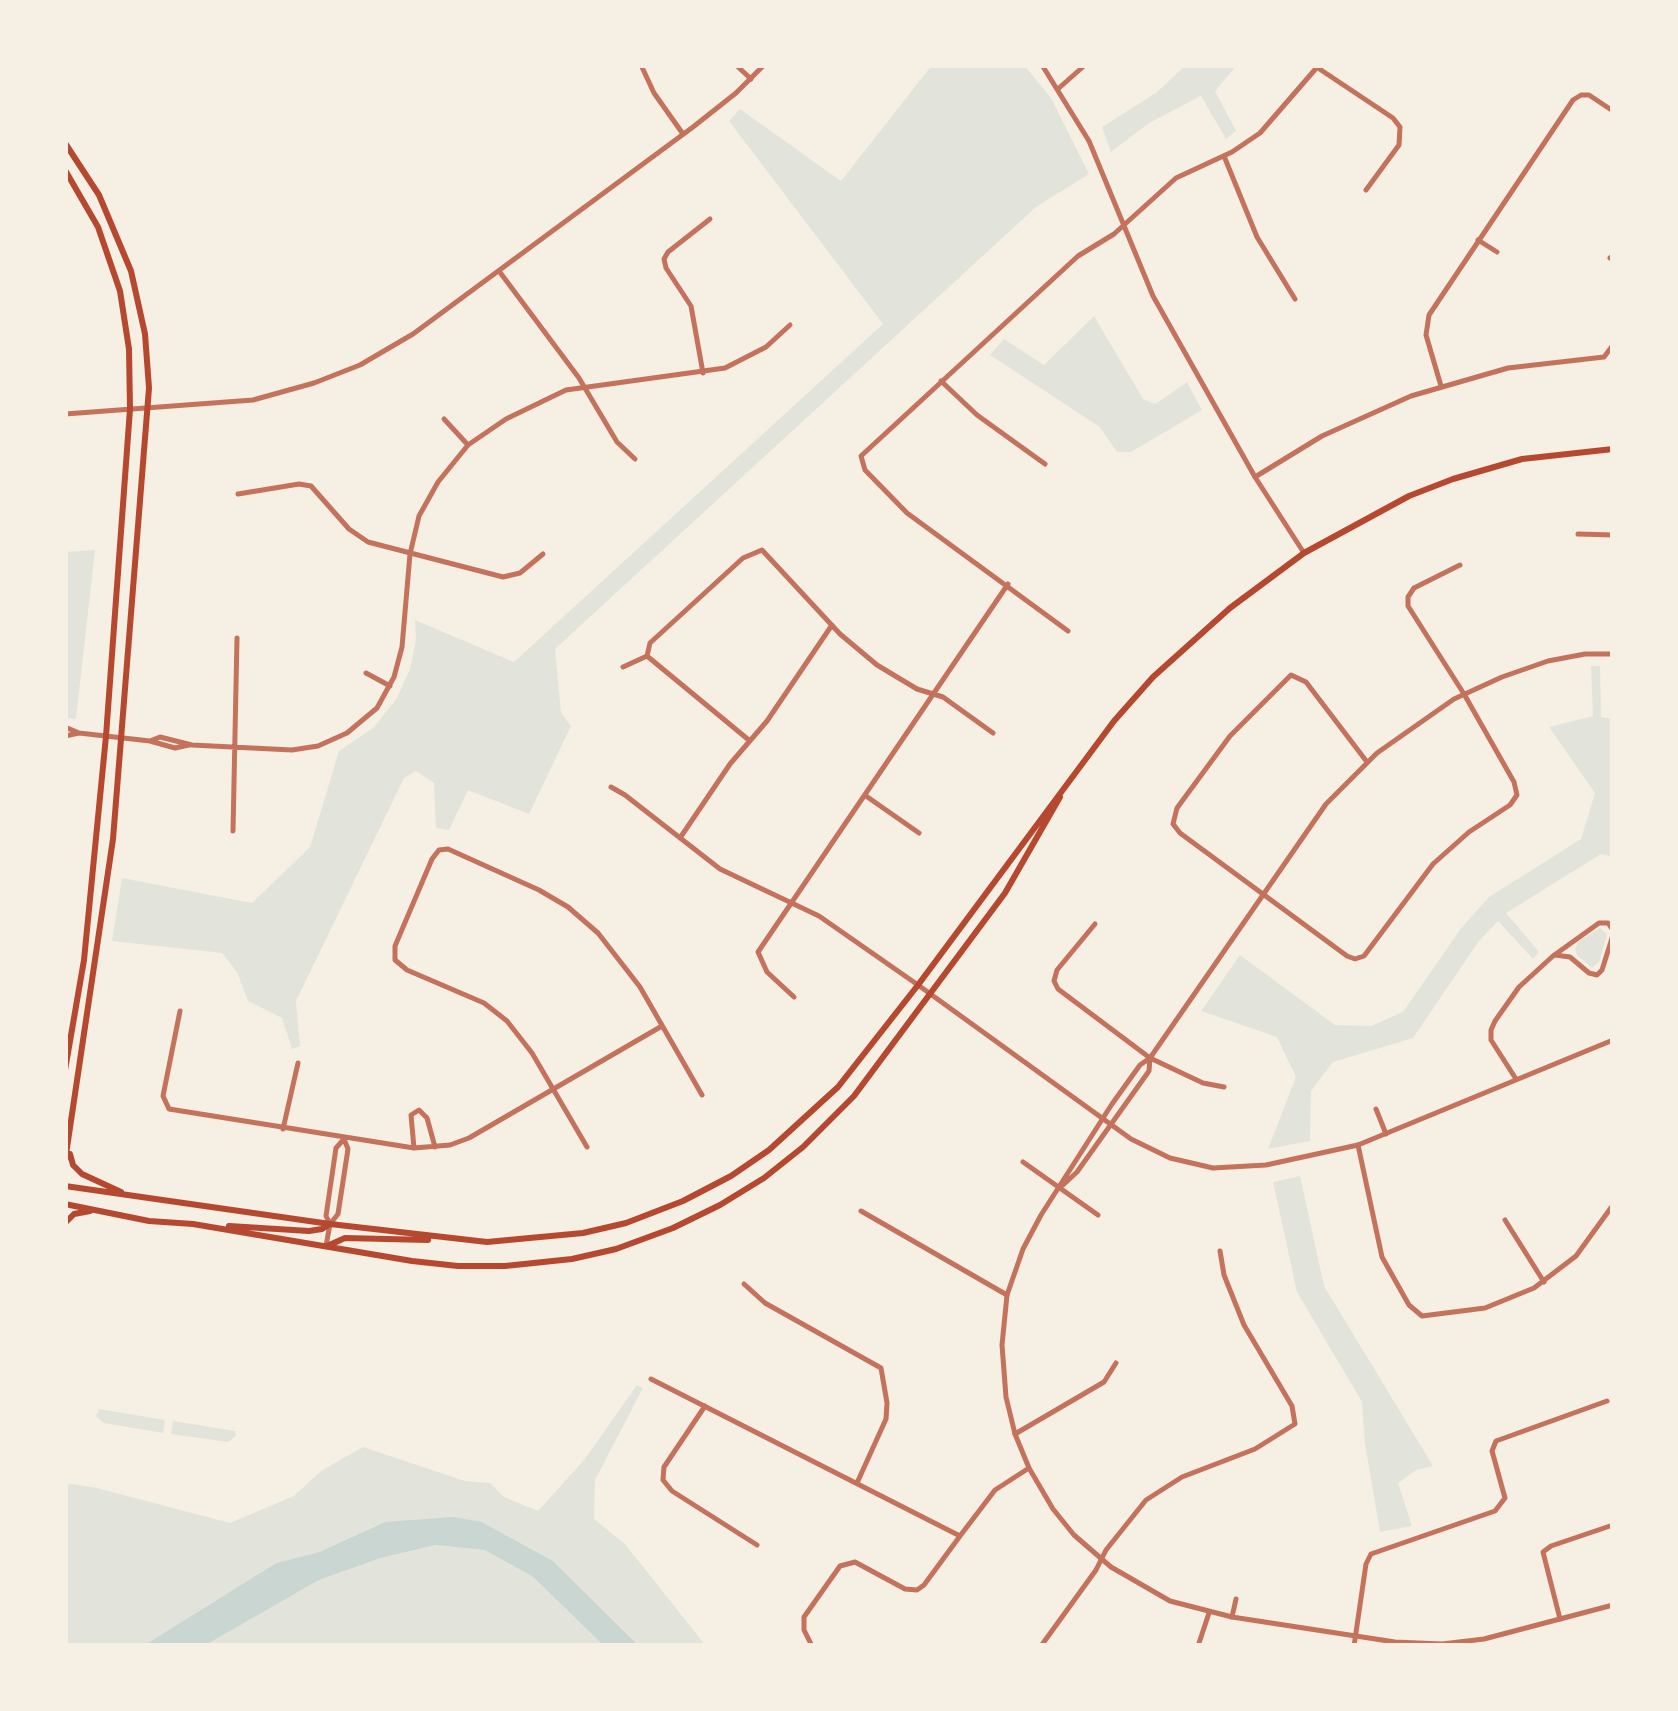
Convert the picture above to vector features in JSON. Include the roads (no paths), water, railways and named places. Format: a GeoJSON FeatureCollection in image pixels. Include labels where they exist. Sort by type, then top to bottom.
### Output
{"type":"FeatureCollection","features":[{"type":"Feature","properties":{"kind":"main road"},"geometry":{"type":"LineString","coordinates":[[65,143],[99,194],[131,270],[146,334],[149,408],[123,738],[103,922],[65,1161]]}},
{"type":"Feature","properties":{"kind":"main road"},"geometry":{"type":"LineString","coordinates":[[65,170],[98,227],[120,291],[129,348],[130,409],[106,736],[84,960],[65,1070]]}},
{"type":"Feature","properties":{"kind":"main road"},"geometry":{"type":"LineString","coordinates":[[326,1246],[346,1238],[537,1240],[604,1228],[683,1201],[731,1176],[821,1106],[855,1068],[1077,766],[1153,677],[1230,608],[1304,553],[1387,506],[1453,478],[1540,455],[1613,449]]}},
{"type":"Feature","properties":{"kind":"main road"},"geometry":{"type":"LineString","coordinates":[[193,1224],[435,1264],[504,1266],[594,1254],[673,1228],[743,1192],[803,1147],[854,1096],[1005,893],[1077,766]]}},
{"type":"Feature","properties":{"kind":"main road"},"geometry":{"type":"LineString","coordinates":[[68,1147],[73,1165],[82,1174],[132,1196]]}},
{"type":"Feature","properties":{"kind":"main road"},"geometry":{"type":"LineString","coordinates":[[65,1186],[462,1241]]}},
{"type":"Feature","properties":{"kind":"main road"},"geometry":{"type":"LineString","coordinates":[[65,1204],[148,1221],[309,1231],[330,1224]]}},
{"type":"Feature","properties":{"kind":"main road"},"geometry":{"type":"LineString","coordinates":[[65,1223],[79,1212],[101,1210]]}},
{"type":"Feature","properties":{"kind":"street"},"geometry":{"type":"LineString","coordinates":[[641,65],[654,93],[684,134]]}},
{"type":"Feature","properties":{"kind":"street"},"geometry":{"type":"LineString","coordinates":[[736,65],[751,79]]}},
{"type":"Feature","properties":{"kind":"street"},"geometry":{"type":"LineString","coordinates":[[65,414],[253,400],[338,374],[414,334],[684,134],[763,65]]}},
{"type":"Feature","properties":{"kind":"street"},"geometry":{"type":"LineString","coordinates":[[1042,65],[1089,141],[1153,296],[1255,477],[1304,553]]}},
{"type":"Feature","properties":{"kind":"street"},"geometry":{"type":"LineString","coordinates":[[1059,88],[1085,65]]}},
{"type":"Feature","properties":{"kind":"street"},"geometry":{"type":"LineString","coordinates":[[1068,632],[1008,584],[906,513],[862,466],[861,456],[1071,262],[1122,226],[1176,178],[1224,156],[1260,133],[1318,66],[1400,127],[1398,145],[1366,190]]}},
{"type":"Feature","properties":{"kind":"street"},"geometry":{"type":"LineString","coordinates":[[1441,386],[1426,323],[1573,100],[1589,95],[1613,110]]}},
{"type":"Feature","properties":{"kind":"street"},"geometry":{"type":"LineString","coordinates":[[1224,156],[1257,237],[1295,299]]}},
{"type":"Feature","properties":{"kind":"street"},"geometry":{"type":"LineString","coordinates":[[704,373],[691,306],[664,259],[710,219]]}},
{"type":"Feature","properties":{"kind":"street"},"geometry":{"type":"LineString","coordinates":[[1478,240],[1497,252]]}},
{"type":"Feature","properties":{"kind":"street"},"geometry":{"type":"LineString","coordinates":[[499,270],[584,387],[617,442],[635,459]]}},
{"type":"Feature","properties":{"kind":"street"},"geometry":{"type":"LineString","coordinates":[[65,727],[79,733],[150,741],[160,737],[235,749],[292,750],[331,741],[372,714],[390,686],[402,648],[410,554],[424,505],[468,445],[528,407],[566,390],[704,373],[750,357],[790,326]]}},
{"type":"Feature","properties":{"kind":"street"},"geometry":{"type":"LineString","coordinates":[[1255,477],[1338,428],[1441,386],[1522,366],[1604,358],[1613,345]]}},
{"type":"Feature","properties":{"kind":"street"},"geometry":{"type":"LineString","coordinates":[[941,381],[968,408],[1045,464]]}},
{"type":"Feature","properties":{"kind":"street"},"geometry":{"type":"LineString","coordinates":[[444,419],[468,445]]}},
{"type":"Feature","properties":{"kind":"street"},"geometry":{"type":"LineString","coordinates":[[238,494],[307,484],[356,534],[376,544],[503,577],[520,573],[544,554]]}},
{"type":"Feature","properties":{"kind":"street"},"geometry":{"type":"LineString","coordinates":[[1578,534],[1613,535]]}},
{"type":"Feature","properties":{"kind":"street"},"geometry":{"type":"LineString","coordinates":[[647,656],[650,643],[743,558],[762,550],[765,542]]}},
{"type":"Feature","properties":{"kind":"street"},"geometry":{"type":"LineString","coordinates":[[762,550],[832,625],[896,678],[944,697],[993,733]]}},
{"type":"Feature","properties":{"kind":"street"},"geometry":{"type":"LineString","coordinates":[[1367,762],[1306,682],[1297,676],[1282,681],[1230,736],[1177,808],[1173,822],[1180,832],[1347,956],[1364,956],[1433,864],[1516,799],[1516,786],[1408,602],[1414,588],[1460,566]]}},
{"type":"Feature","properties":{"kind":"street"},"geometry":{"type":"LineString","coordinates":[[794,997],[767,972],[758,955],[1008,584]]}},
{"type":"Feature","properties":{"kind":"street"},"geometry":{"type":"LineString","coordinates":[[680,838],[764,726],[832,625]]}},
{"type":"Feature","properties":{"kind":"street"},"geometry":{"type":"LineString","coordinates":[[232,831],[238,638]]}},
{"type":"Feature","properties":{"kind":"street"},"geometry":{"type":"LineString","coordinates":[[1613,654],[1584,654],[1548,661],[1464,694],[1412,726],[1367,762],[1319,812],[1150,1058],[1140,1065],[1070,1166],[1031,1232],[1007,1295],[1002,1358],[1015,1434],[1053,1509],[1101,1560],[1156,1594],[1209,1613],[1356,1636],[1442,1644],[1485,1643],[1613,1605]]}},
{"type":"Feature","properties":{"kind":"street"},"geometry":{"type":"LineString","coordinates":[[623,667],[647,656]]}},
{"type":"Feature","properties":{"kind":"street"},"geometry":{"type":"LineString","coordinates":[[647,656],[750,741]]}},
{"type":"Feature","properties":{"kind":"street"},"geometry":{"type":"LineString","coordinates":[[366,673],[390,686]]}},
{"type":"Feature","properties":{"kind":"street"},"geometry":{"type":"LineString","coordinates":[[65,736],[79,733]]}},
{"type":"Feature","properties":{"kind":"street"},"geometry":{"type":"LineString","coordinates":[[611,787],[626,794],[727,872],[839,928],[1130,1139],[1160,1154],[1213,1168],[1266,1165],[1358,1145],[1613,1040]]}},
{"type":"Feature","properties":{"kind":"street"},"geometry":{"type":"LineString","coordinates":[[866,796],[918,833]]}},
{"type":"Feature","properties":{"kind":"street"},"geometry":{"type":"LineString","coordinates":[[587,1147],[523,1040],[494,1010],[406,970],[395,960],[395,946],[439,850],[452,850],[568,907],[598,933],[623,961],[702,1095]]}},
{"type":"Feature","properties":{"kind":"street"},"geometry":{"type":"LineString","coordinates":[[1516,1079],[1491,1040],[1491,1030],[1520,987],[1552,956],[1598,924],[1606,923],[1613,932],[1598,974],[1589,974],[1570,957],[1552,956]]}},
{"type":"Feature","properties":{"kind":"street"},"geometry":{"type":"LineString","coordinates":[[1094,924],[1057,970],[1055,985],[1150,1058],[1203,1083],[1224,1087]]}},
{"type":"Feature","properties":{"kind":"street"},"geometry":{"type":"LineString","coordinates":[[180,1011],[163,1096],[166,1106],[176,1112],[414,1148],[469,1138],[662,1026]]}},
{"type":"Feature","properties":{"kind":"street"},"geometry":{"type":"LineString","coordinates":[[1060,1188],[1078,1172],[1149,1071],[1150,1058]]}},
{"type":"Feature","properties":{"kind":"street"},"geometry":{"type":"LineString","coordinates":[[283,1129],[298,1064]]}},
{"type":"Feature","properties":{"kind":"street"},"geometry":{"type":"LineString","coordinates":[[1376,1109],[1386,1134]]}},
{"type":"Feature","properties":{"kind":"street"},"geometry":{"type":"LineString","coordinates":[[414,1148],[410,1115],[418,1110],[427,1118],[435,1147]]}},
{"type":"Feature","properties":{"kind":"street"},"geometry":{"type":"LineString","coordinates":[[326,1246],[330,1224],[338,1214],[348,1150],[344,1139]]}},
{"type":"Feature","properties":{"kind":"street"},"geometry":{"type":"LineString","coordinates":[[330,1224],[326,1216],[336,1148],[344,1139]]}},
{"type":"Feature","properties":{"kind":"street"},"geometry":{"type":"LineString","coordinates":[[1358,1145],[1382,1257],[1419,1315],[1485,1308],[1516,1298],[1576,1256],[1613,1206]]}},
{"type":"Feature","properties":{"kind":"street"},"geometry":{"type":"LineString","coordinates":[[1022,1162],[1098,1215]]}},
{"type":"Feature","properties":{"kind":"street"},"geometry":{"type":"LineString","coordinates":[[862,1210],[1007,1295]]}},
{"type":"Feature","properties":{"kind":"street"},"geometry":{"type":"LineString","coordinates":[[1505,1220],[1544,1282]]}},
{"type":"Feature","properties":{"kind":"street"},"geometry":{"type":"LineString","coordinates":[[1041,1646],[1132,1516],[1154,1493],[1182,1477],[1255,1450],[1295,1424],[1294,1410],[1244,1325],[1224,1276],[1220,1251]]}},
{"type":"Feature","properties":{"kind":"street"},"geometry":{"type":"LineString","coordinates":[[744,1284],[764,1303],[880,1368],[886,1419],[857,1483]]}},
{"type":"Feature","properties":{"kind":"street"},"geometry":{"type":"LineString","coordinates":[[1015,1434],[1104,1382],[1116,1363]]}},
{"type":"Feature","properties":{"kind":"street"},"geometry":{"type":"LineString","coordinates":[[651,1378],[960,1536]]}},
{"type":"Feature","properties":{"kind":"street"},"geometry":{"type":"LineString","coordinates":[[1354,1646],[1366,1564],[1371,1554],[1498,1509],[1504,1498],[1492,1451],[1496,1441],[1607,1401]]}},
{"type":"Feature","properties":{"kind":"street"},"geometry":{"type":"LineString","coordinates":[[704,1406],[664,1468],[663,1480],[672,1491],[758,1546]]}},
{"type":"Feature","properties":{"kind":"street"},"geometry":{"type":"LineString","coordinates":[[812,1646],[804,1630],[804,1616],[840,1566],[855,1562],[906,1589],[916,1590],[995,1490],[1029,1468]]}},
{"type":"Feature","properties":{"kind":"street"},"geometry":{"type":"LineString","coordinates":[[1560,1619],[1543,1552],[1613,1525]]}},
{"type":"Feature","properties":{"kind":"street"},"geometry":{"type":"LineString","coordinates":[[1232,1617],[1236,1599]]}},
{"type":"Feature","properties":{"kind":"street"},"geometry":{"type":"LineString","coordinates":[[1198,1646],[1209,1613]]}}]}
